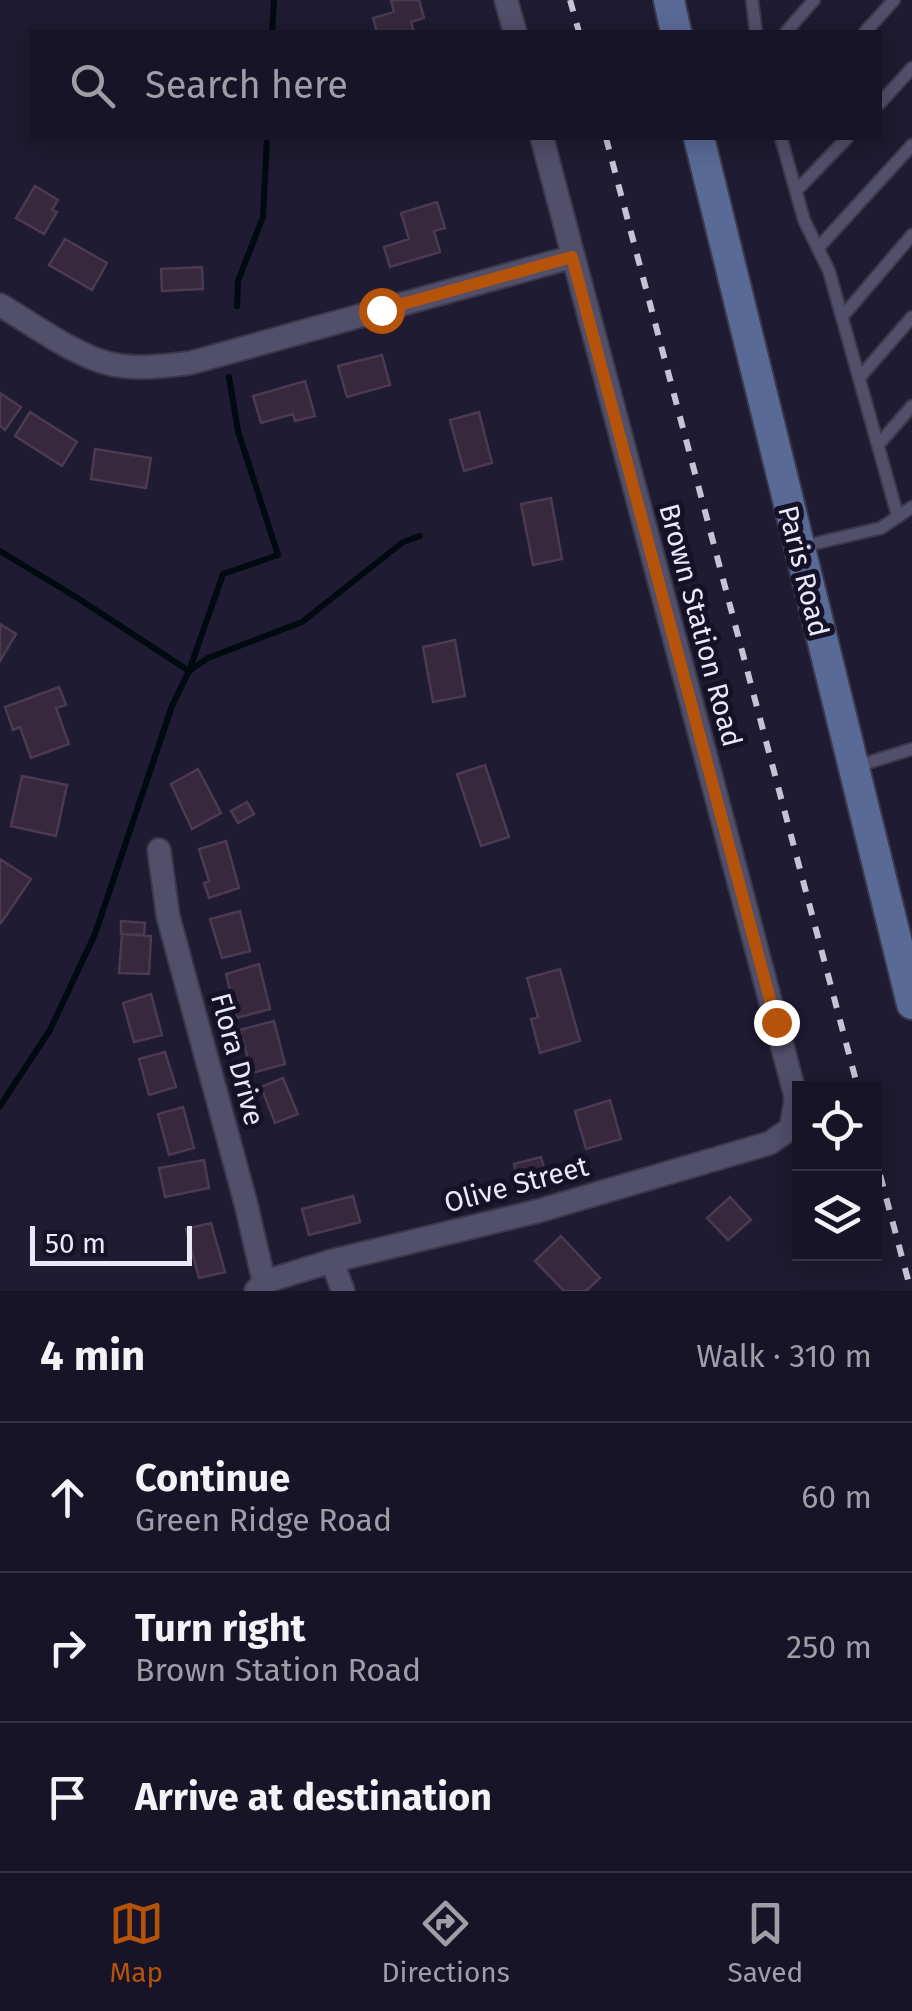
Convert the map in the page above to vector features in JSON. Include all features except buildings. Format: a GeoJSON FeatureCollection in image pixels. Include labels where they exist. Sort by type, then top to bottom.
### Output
{"type":"FeatureCollection","features":[{"type":"Feature","properties":{"kind":"main road"},"geometry":{"type":"LineString","coordinates":[[669,0],[676,30]]}},
{"type":"Feature","properties":{"kind":"main road","name":"Paris Road"},"geometry":{"type":"LineString","coordinates":[[699,140],[910,989]]}},
{"type":"Feature","properties":{"kind":"street"},"geometry":{"type":"LineString","coordinates":[[506,0],[514,30]]}},
{"type":"Feature","properties":{"kind":"street","name":"Brown Station Road"},"geometry":{"type":"LineString","coordinates":[[543,140],[796,1098],[790,1128]]}},
{"type":"Feature","properties":{"kind":"street"},"geometry":{"type":"LineString","coordinates":[[0,305],[73,348],[109,364],[149,368],[190,363],[572,257]]}},
{"type":"Feature","properties":{"kind":"street","name":"Flora Drive"},"geometry":{"type":"LineString","coordinates":[[159,850],[168,916],[246,1204],[260,1286]]}},
{"type":"Feature","properties":{"kind":"street","name":"Olive Street"},"geometry":{"type":"LineString","coordinates":[[260,1286],[332,1261],[538,1212],[770,1143],[790,1128]]}},
{"type":"Feature","properties":{"kind":"street"},"geometry":{"type":"LineString","coordinates":[[332,1261],[343,1291]]}},
{"type":"Feature","properties":{"kind":"lane"},"geometry":{"type":"LineString","coordinates":[[752,0],[756,30]]}},
{"type":"Feature","properties":{"kind":"lane"},"geometry":{"type":"LineString","coordinates":[[788,30],[814,0]]}},
{"type":"Feature","properties":{"kind":"lane"},"geometry":{"type":"LineString","coordinates":[[867,30],[894,0]]}},
{"type":"Feature","properties":{"kind":"lane"},"geometry":{"type":"LineString","coordinates":[[882,101],[912,68]]}},
{"type":"Feature","properties":{"kind":"lane"},"geometry":{"type":"LineString","coordinates":[[781,140],[804,220],[828,271],[898,516]]}},
{"type":"Feature","properties":{"kind":"lane"},"geometry":{"type":"LineString","coordinates":[[796,191],[845,140]]}},
{"type":"Feature","properties":{"kind":"lane"},"geometry":{"type":"LineString","coordinates":[[818,248],[912,145]]}},
{"type":"Feature","properties":{"kind":"lane"},"geometry":{"type":"LineString","coordinates":[[842,317],[912,235]]}},
{"type":"Feature","properties":{"kind":"lane"},"geometry":{"type":"LineString","coordinates":[[859,378],[912,317]]}},
{"type":"Feature","properties":{"kind":"lane"},"geometry":{"type":"LineString","coordinates":[[878,445],[912,406]]}},
{"type":"Feature","properties":{"kind":"lane"},"geometry":{"type":"LineString","coordinates":[[798,547],[880,528],[912,507]]}},
{"type":"Feature","properties":{"kind":"lane"},"geometry":{"type":"LineString","coordinates":[[852,767],[912,749]]}},
{"type":"Feature","properties":{"kind":"waterway"},"geometry":{"type":"LineString","coordinates":[[272,30],[274,0]]}},
{"type":"Feature","properties":{"kind":"waterway"},"geometry":{"type":"LineString","coordinates":[[237,306],[238,281],[263,217],[267,140]]}},
{"type":"Feature","properties":{"kind":"waterway"},"geometry":{"type":"LineString","coordinates":[[0,551],[189,671],[223,574],[278,555],[238,431],[229,377]]}},
{"type":"Feature","properties":{"kind":"waterway"},"geometry":{"type":"LineString","coordinates":[[0,1106],[50,1030],[95,934],[172,706],[189,671],[208,658],[302,622],[403,542],[420,536]]}},
{"type":"Feature","properties":{"kind":"railway"},"geometry":{"type":"LineString","coordinates":[[570,0],[578,30]]}},
{"type":"Feature","properties":{"kind":"railway"},"geometry":{"type":"LineString","coordinates":[[607,140],[856,1081]]}},
{"type":"Feature","properties":{"kind":"railway"},"geometry":{"type":"LineString","coordinates":[[879,1171],[911,1291]]}},
{"type":"Feature","properties":{"kind":"route"},"geometry":{"type":"LineString","coordinates":[[381,310],[572,257],[776,1022]]}}]}
